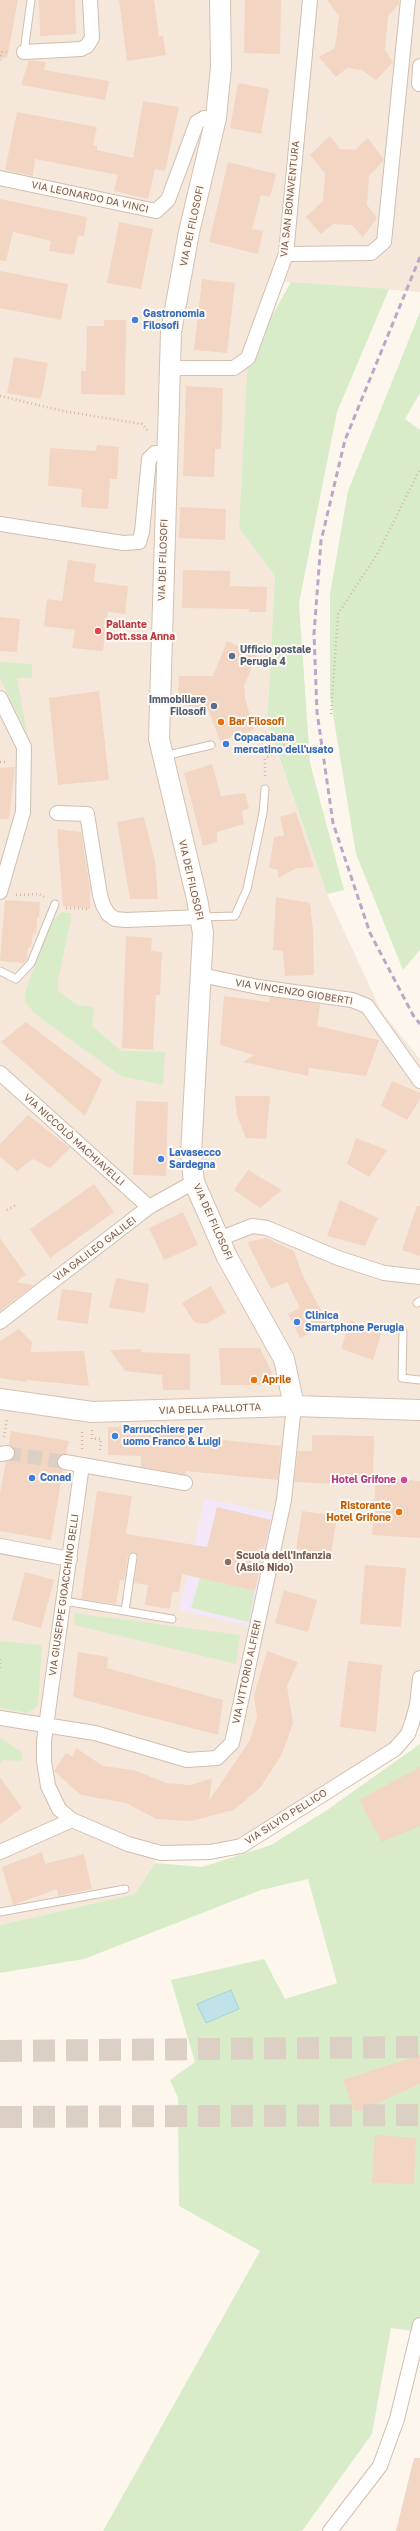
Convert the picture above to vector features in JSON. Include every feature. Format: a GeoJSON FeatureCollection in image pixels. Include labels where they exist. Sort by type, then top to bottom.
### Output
{"type":"FeatureCollection","features":[{"type":"Feature","properties":{"kind":"street"},"geometry":{"type":"LineString","coordinates":[[24,52],[81,49],[87,46],[92,38],[90,0]]}},
{"type":"Feature","properties":{"kind":"street","name":"VIA DEI FILOSOFI"},"geometry":{"type":"LineString","coordinates":[[220,0],[221,67],[216,118],[189,232],[171,332],[158,717],[161,757],[201,917],[203,933],[191,1154],[194,1182],[219,1239],[253,1307],[284,1359],[294,1406]]}},
{"type":"Feature","properties":{"kind":"street","name":"VIA SAN BONAVENTURA"},"geometry":{"type":"LineString","coordinates":[[170,368],[234,368],[248,358],[286,254],[310,0]]}},
{"type":"Feature","properties":{"kind":"street"},"geometry":{"type":"LineString","coordinates":[[286,254],[371,253],[384,242],[408,0]]}},
{"type":"Feature","properties":{"kind":"street"},"geometry":{"type":"LineString","coordinates":[[419,84],[420,66]]}},
{"type":"Feature","properties":{"kind":"street","name":"VIA LEONARDO DA VINCI"},"geometry":{"type":"LineString","coordinates":[[0,178],[156,211],[168,200],[197,122],[204,118],[216,118]]}},
{"type":"Feature","properties":{"kind":"street","name":"VIA DEI FILOSOFI"},"geometry":{"type":"LineString","coordinates":[[0,524],[123,544],[139,542],[142,532],[149,460],[155,453],[166,453]]}},
{"type":"Feature","properties":{"kind":"street"},"geometry":{"type":"LineString","coordinates":[[0,698],[24,747],[23,812],[4,893]]}},
{"type":"Feature","properties":{"kind":"street"},"geometry":{"type":"LineString","coordinates":[[57,814],[87,814],[100,895],[106,910],[115,919],[126,920],[201,917]]}},
{"type":"Feature","properties":{"kind":"street","name":"VIA VINCENZO GIOBERTI"},"geometry":{"type":"LineString","coordinates":[[201,976],[258,987],[352,1000],[367,1006],[420,1081]]}},
{"type":"Feature","properties":{"kind":"street","name":"VIA NICCOLÒ MACHIAVELLI"},"geometry":{"type":"LineString","coordinates":[[0,1073],[149,1207]]}},
{"type":"Feature","properties":{"kind":"street","name":"VIA GALILEO GALILEI"},"geometry":{"type":"LineString","coordinates":[[0,1322],[149,1207],[194,1182]]}},
{"type":"Feature","properties":{"kind":"street"},"geometry":{"type":"LineString","coordinates":[[219,1239],[252,1226],[267,1228],[346,1261],[384,1273],[420,1277]]}},
{"type":"Feature","properties":{"kind":"street","name":"VIA DELLA PALLOTTA"},"geometry":{"type":"LineString","coordinates":[[6,1400],[82,1411],[294,1406],[420,1410]]}},
{"type":"Feature","properties":{"kind":"street","name":"VIA VITTORIO ALFIERI"},"geometry":{"type":"LineString","coordinates":[[0,1718],[95,1733],[187,1760],[216,1758],[232,1743],[284,1500],[294,1406]]}},
{"type":"Feature","properties":{"kind":"street"},"geometry":{"type":"LineString","coordinates":[[65,1462],[186,1483]]}},
{"type":"Feature","properties":{"kind":"street","name":"VIA GIUSEPPE GIOACCHINO BELLI"},"geometry":{"type":"LineString","coordinates":[[72,1820],[59,1809],[48,1786],[44,1761],[45,1725],[70,1559],[82,1465]]}},
{"type":"Feature","properties":{"kind":"street"},"geometry":{"type":"LineString","coordinates":[[0,1546],[70,1559]]}},
{"type":"Feature","properties":{"kind":"street","name":"VIA SILVIO PELLICO"},"geometry":{"type":"LineString","coordinates":[[72,1820],[128,1844],[161,1853],[210,1852],[241,1846],[394,1749],[408,1734],[418,1705],[420,1678]]}},
{"type":"Feature","properties":{"kind":"street"},"geometry":{"type":"LineString","coordinates":[[0,1852],[72,1820]]}},
{"type":"Feature","properties":{"kind":"street"},"geometry":{"type":"LineString","coordinates":[[330,2531],[380,2466],[397,2419],[420,2325]]}},
{"type":"Feature","properties":{"kind":"lane"},"geometry":{"type":"LineString","coordinates":[[24,52],[31,0]]}},
{"type":"Feature","properties":{"kind":"lane"},"geometry":{"type":"LineString","coordinates":[[161,757],[211,745]]}},
{"type":"Feature","properties":{"kind":"lane"},"geometry":{"type":"LineString","coordinates":[[201,917],[235,916],[247,889],[263,813],[265,789]]}},
{"type":"Feature","properties":{"kind":"lane"},"geometry":{"type":"LineString","coordinates":[[0,971],[16,979],[31,963],[55,904]]}},
{"type":"Feature","properties":{"kind":"lane"},"geometry":{"type":"LineString","coordinates":[[403,1332],[402,1378],[420,1380]]}},
{"type":"Feature","properties":{"kind":"lane"},"geometry":{"type":"LineString","coordinates":[[125,1611],[133,1557]]}},
{"type":"Feature","properties":{"kind":"lane"},"geometry":{"type":"LineString","coordinates":[[64,1601],[172,1619]]}},
{"type":"Feature","properties":{"kind":"lane"},"geometry":{"type":"LineString","coordinates":[[0,1912],[125,1889]]}},
{"type":"Feature","properties":{"kind":"path"},"geometry":{"type":"LineString","coordinates":[[0,60],[2,52]]}},
{"type":"Feature","properties":{"kind":"path"},"geometry":{"type":"LineString","coordinates":[[0,396],[63,411],[132,422]]}},
{"type":"Feature","properties":{"kind":"path"},"geometry":{"type":"LineString","coordinates":[[331,714],[338,614],[378,551],[420,469]]}},
{"type":"Feature","properties":{"kind":"path"},"geometry":{"type":"LineString","coordinates":[[265,789],[265,759],[286,744]]}},
{"type":"Feature","properties":{"kind":"path"},"geometry":{"type":"LineString","coordinates":[[4,893],[39,894],[62,908],[106,910]]}},
{"type":"Feature","properties":{"kind":"path"},"geometry":{"type":"LineString","coordinates":[[7,1210],[16,1205]]}},
{"type":"Feature","properties":{"kind":"path"},"geometry":{"type":"LineString","coordinates":[[3,1454],[6,1400]]}},
{"type":"Feature","properties":{"kind":"path"},"geometry":{"type":"LineString","coordinates":[[82,1411],[82,1465]]}},
{"type":"Feature","properties":{"kind":"path"},"geometry":{"type":"LineString","coordinates":[[92,1439],[101,1439]]}},
{"type":"Feature","properties":{"kind":"path"},"geometry":{"type":"LineString","coordinates":[[0,1659],[0,1668]]}},
{"type":"Feature","properties":{"kind":"shaded area"},"geometry":{"type":"Polygon","coordinates":[[[0,0],[420,0],[420,292],[276,281],[247,388],[239,528],[275,576],[267,723],[327,894],[381,1011],[420,1059],[420,1678],[417,1705],[395,1749],[241,1846],[161,1853],[135,1894],[0,1925],[0,0]]]}},
{"type":"Feature","properties":{"kind":"shaded area","name":"Scuola dell'Infanzia (Asilo Nido)"},"geometry":{"type":"Polygon","coordinates":[[[205,1498],[277,1514],[250,1626],[179,1610],[205,1498]]]}},
{"type":"Feature","properties":{"kind":"green space"},"geometry":{"type":"Polygon","coordinates":[[[291,282],[389,289],[337,412],[299,603],[310,763],[344,890],[327,894],[267,722],[275,576],[239,528],[248,358],[291,282]]]}},
{"type":"Feature","properties":{"kind":"green space"},"geometry":{"type":"Polygon","coordinates":[[[420,312],[420,393],[405,419],[420,430],[420,950],[403,970],[356,854],[330,696],[330,594],[348,491],[420,312]]]}},
{"type":"Feature","properties":{"kind":"green space"},"geometry":{"type":"Polygon","coordinates":[[[0,662],[32,664],[32,678],[17,678],[27,733],[0,678],[0,662]]]}},
{"type":"Feature","properties":{"kind":"green space"},"geometry":{"type":"Polygon","coordinates":[[[62,912],[72,914],[58,980],[58,991],[77,1005],[94,1007],[92,1026],[121,1051],[165,1052],[163,1085],[121,1076],[34,1013],[25,1001],[26,990],[50,922],[62,912]]]}},
{"type":"Feature","properties":{"kind":"green space"},"geometry":{"type":"Polygon","coordinates":[[[200,1578],[255,1591],[249,1622],[191,1608],[200,1578]]]}},
{"type":"Feature","properties":{"kind":"green space"},"geometry":{"type":"Polygon","coordinates":[[[74,1613],[240,1635],[236,1664],[75,1625],[74,1613]]]}},
{"type":"Feature","properties":{"kind":"green space"},"geometry":{"type":"Polygon","coordinates":[[[0,1641],[42,1645],[38,1705],[28,1713],[0,1708],[0,1641]]]}},
{"type":"Feature","properties":{"kind":"green space"},"geometry":{"type":"Polygon","coordinates":[[[0,1738],[23,1753],[21,1761],[4,1760],[0,1764],[0,1738]]]}},
{"type":"Feature","properties":{"kind":"green space"},"geometry":{"type":"Polygon","coordinates":[[[420,1744],[420,2332],[391,2328],[372,2434],[302,2531],[103,2531],[260,2251],[179,2206],[178,2098],[170,2080],[195,2062],[171,1980],[264,1959],[285,1999],[337,1983],[308,1879],[261,1890],[84,1959],[0,1973],[0,1925],[135,1894],[155,1863],[202,1867],[271,1845],[327,1810],[420,1744]]]}},
{"type":"Feature","properties":{"kind":"water"},"geometry":{"type":"Polygon","coordinates":[[[231,1990],[239,2009],[206,2023],[197,2004],[231,1990]]]}},
{"type":"Feature","properties":{"kind":"building"},"geometry":{"type":"Polygon","coordinates":[[[0,0],[18,0],[7,58],[0,58],[0,0]]]}},
{"type":"Feature","properties":{"kind":"building"},"geometry":{"type":"Polygon","coordinates":[[[39,0],[75,0],[76,34],[40,36],[39,0]]]}},
{"type":"Feature","properties":{"kind":"building"},"geometry":{"type":"Polygon","coordinates":[[[119,0],[154,0],[159,37],[163,36],[166,55],[127,61],[119,0]]]}},
{"type":"Feature","properties":{"kind":"building"},"geometry":{"type":"Polygon","coordinates":[[[245,0],[281,0],[280,54],[244,53],[245,0]]]}},
{"type":"Feature","properties":{"kind":"building"},"geometry":{"type":"Polygon","coordinates":[[[327,0],[399,0],[399,4],[388,16],[385,50],[393,62],[376,80],[362,70],[347,68],[336,77],[319,57],[335,48],[339,16],[327,0]]]}},
{"type":"Feature","properties":{"kind":"building"},"geometry":{"type":"Polygon","coordinates":[[[29,60],[46,62],[44,70],[109,81],[105,100],[21,85],[29,60]]]}},
{"type":"Feature","properties":{"kind":"building"},"geometry":{"type":"Polygon","coordinates":[[[238,83],[269,89],[261,134],[230,128],[238,83]]]}},
{"type":"Feature","properties":{"kind":"building"},"geometry":{"type":"Polygon","coordinates":[[[143,101],[179,107],[165,171],[155,169],[148,199],[114,191],[118,175],[35,159],[33,176],[5,170],[17,112],[97,127],[93,145],[97,146],[97,150],[133,158],[143,101]]]}},
{"type":"Feature","properties":{"kind":"building"},"geometry":{"type":"Polygon","coordinates":[[[330,136],[340,149],[355,150],[368,138],[384,160],[369,176],[367,205],[377,218],[363,237],[352,225],[333,224],[321,234],[306,217],[323,201],[325,173],[310,155],[330,136]]]}},
{"type":"Feature","properties":{"kind":"building"},"geometry":{"type":"Polygon","coordinates":[[[228,162],[276,174],[270,197],[261,195],[252,229],[263,231],[258,254],[209,242],[228,162]]]}},
{"type":"Feature","properties":{"kind":"building"},"geometry":{"type":"Polygon","coordinates":[[[0,199],[87,217],[84,236],[78,235],[74,255],[49,251],[51,241],[13,232],[6,261],[0,260],[0,199]]]}},
{"type":"Feature","properties":{"kind":"building"},"geometry":{"type":"Polygon","coordinates":[[[119,222],[153,229],[141,289],[107,283],[119,222]]]}},
{"type":"Feature","properties":{"kind":"building"},"geometry":{"type":"Polygon","coordinates":[[[0,271],[68,284],[61,320],[0,308],[0,271]]]}},
{"type":"Feature","properties":{"kind":"building"},"geometry":{"type":"Polygon","coordinates":[[[202,279],[235,283],[227,353],[194,350],[202,279]]]}},
{"type":"Feature","properties":{"kind":"building"},"geometry":{"type":"Polygon","coordinates":[[[104,320],[126,320],[125,395],[81,394],[81,371],[86,371],[87,326],[104,326],[104,320]]]}},
{"type":"Feature","properties":{"kind":"building"},"geometry":{"type":"Polygon","coordinates":[[[14,357],[48,363],[41,399],[7,393],[14,357]]]}},
{"type":"Feature","properties":{"kind":"building"},"geometry":{"type":"Polygon","coordinates":[[[186,386],[223,388],[221,449],[215,449],[214,477],[183,476],[186,386]]]}},
{"type":"Feature","properties":{"kind":"building"},"geometry":{"type":"Polygon","coordinates":[[[97,445],[119,447],[117,479],[110,479],[108,509],[81,507],[82,489],[48,486],[50,448],[96,451],[97,445]]]}},
{"type":"Feature","properties":{"kind":"building"},"geometry":{"type":"Polygon","coordinates":[[[180,507],[226,509],[225,540],[179,538],[180,507]]]}},
{"type":"Feature","properties":{"kind":"building"},"geometry":{"type":"Polygon","coordinates":[[[68,560],[96,564],[94,582],[128,586],[125,614],[108,612],[103,651],[72,648],[75,630],[44,626],[47,599],[62,601],[68,560]]]}},
{"type":"Feature","properties":{"kind":"building"},"geometry":{"type":"Polygon","coordinates":[[[183,570],[230,571],[230,586],[267,587],[266,612],[249,612],[249,609],[182,608],[183,570]]]}},
{"type":"Feature","properties":{"kind":"building"},"geometry":{"type":"Polygon","coordinates":[[[0,617],[20,619],[17,652],[0,651],[0,617]]]}},
{"type":"Feature","properties":{"kind":"building"},"geometry":{"type":"Polygon","coordinates":[[[227,641],[257,655],[244,686],[245,698],[254,730],[220,741],[208,709],[178,704],[179,676],[213,676],[227,641]]]}},
{"type":"Feature","properties":{"kind":"building"},"geometry":{"type":"Polygon","coordinates":[[[99,691],[109,780],[58,785],[49,698],[99,691]]]}},
{"type":"Feature","properties":{"kind":"building"},"geometry":{"type":"Polygon","coordinates":[[[212,764],[221,796],[245,793],[249,808],[242,811],[244,824],[217,832],[217,842],[203,846],[184,773],[212,764]]]}},
{"type":"Feature","properties":{"kind":"building"},"geometry":{"type":"Polygon","coordinates":[[[15,767],[9,819],[0,819],[0,768],[15,767]]]}},
{"type":"Feature","properties":{"kind":"building"},"geometry":{"type":"Polygon","coordinates":[[[296,812],[314,867],[297,868],[278,878],[278,870],[269,868],[274,837],[284,835],[280,817],[296,812]]]}},
{"type":"Feature","properties":{"kind":"building"},"geometry":{"type":"Polygon","coordinates":[[[144,817],[155,861],[158,899],[130,899],[117,822],[144,817]]]}},
{"type":"Feature","properties":{"kind":"building"},"geometry":{"type":"Polygon","coordinates":[[[57,829],[81,832],[90,888],[90,909],[63,906],[57,829]]]}},
{"type":"Feature","properties":{"kind":"building"},"geometry":{"type":"Polygon","coordinates":[[[276,897],[310,903],[313,930],[314,975],[285,976],[283,951],[273,950],[276,897]]]}},
{"type":"Feature","properties":{"kind":"building"},"geometry":{"type":"Polygon","coordinates":[[[5,900],[40,902],[36,933],[33,934],[31,947],[28,948],[27,959],[24,963],[0,961],[5,900]]]}},
{"type":"Feature","properties":{"kind":"building"},"geometry":{"type":"Polygon","coordinates":[[[126,936],[152,938],[151,951],[162,952],[160,995],[156,995],[153,1050],[122,1048],[126,936]]]}},
{"type":"Feature","properties":{"kind":"building"},"geometry":{"type":"Polygon","coordinates":[[[224,996],[269,1002],[270,997],[320,1004],[317,1026],[379,1040],[366,1076],[309,1068],[308,1076],[243,1062],[254,1055],[220,1045],[224,996]]]}},
{"type":"Feature","properties":{"kind":"building"},"geometry":{"type":"Polygon","coordinates":[[[26,1022],[102,1080],[85,1116],[1,1042],[26,1022]]]}},
{"type":"Feature","properties":{"kind":"building"},"geometry":{"type":"Polygon","coordinates":[[[392,1081],[420,1093],[420,1099],[407,1120],[381,1106],[392,1081]]]}},
{"type":"Feature","properties":{"kind":"building"},"geometry":{"type":"Polygon","coordinates":[[[235,1096],[270,1096],[266,1139],[246,1138],[237,1116],[235,1096]]]}},
{"type":"Feature","properties":{"kind":"building"},"geometry":{"type":"Polygon","coordinates":[[[136,1101],[168,1102],[166,1176],[133,1175],[136,1101]]]}},
{"type":"Feature","properties":{"kind":"building"},"geometry":{"type":"Polygon","coordinates":[[[28,1115],[70,1148],[50,1168],[33,1159],[17,1171],[0,1157],[0,1144],[28,1115]]]}},
{"type":"Feature","properties":{"kind":"building"},"geometry":{"type":"Polygon","coordinates":[[[356,1138],[387,1150],[369,1177],[347,1164],[356,1138]]]}},
{"type":"Feature","properties":{"kind":"building"},"geometry":{"type":"Polygon","coordinates":[[[248,1170],[282,1190],[260,1208],[234,1190],[248,1170]]]}},
{"type":"Feature","properties":{"kind":"building"},"geometry":{"type":"Polygon","coordinates":[[[94,1184],[114,1212],[50,1258],[30,1229],[94,1184]]]}},
{"type":"Feature","properties":{"kind":"building"},"geometry":{"type":"Polygon","coordinates":[[[340,1200],[378,1218],[365,1246],[327,1236],[340,1200]]]}},
{"type":"Feature","properties":{"kind":"building"},"geometry":{"type":"Polygon","coordinates":[[[417,1206],[420,1206],[420,1256],[402,1250],[417,1206]]]}},
{"type":"Feature","properties":{"kind":"building"},"geometry":{"type":"Polygon","coordinates":[[[183,1212],[198,1245],[164,1260],[149,1228],[183,1212]]]}},
{"type":"Feature","properties":{"kind":"building"},"geometry":{"type":"Polygon","coordinates":[[[0,1238],[26,1275],[16,1282],[34,1285],[0,1311],[0,1238]]]}},
{"type":"Feature","properties":{"kind":"building"},"geometry":{"type":"Polygon","coordinates":[[[266,1238],[294,1251],[303,1276],[328,1324],[300,1338],[288,1314],[300,1308],[287,1282],[271,1289],[247,1242],[266,1238]]]}},
{"type":"Feature","properties":{"kind":"building"},"geometry":{"type":"Polygon","coordinates":[[[116,1278],[149,1284],[145,1313],[109,1308],[116,1278]]]}},
{"type":"Feature","properties":{"kind":"building"},"geometry":{"type":"Polygon","coordinates":[[[211,1286],[226,1313],[206,1324],[194,1322],[182,1303],[211,1286]]]}},
{"type":"Feature","properties":{"kind":"building"},"geometry":{"type":"Polygon","coordinates":[[[62,1289],[92,1293],[88,1324],[57,1320],[62,1289]]]}},
{"type":"Feature","properties":{"kind":"building"},"geometry":{"type":"Polygon","coordinates":[[[350,1321],[382,1331],[373,1360],[341,1349],[350,1321]]]}},
{"type":"Feature","properties":{"kind":"building"},"geometry":{"type":"Polygon","coordinates":[[[19,1329],[32,1342],[31,1352],[84,1351],[89,1386],[26,1380],[26,1382],[0,1378],[0,1341],[19,1329]]]}},
{"type":"Feature","properties":{"kind":"building"},"geometry":{"type":"Polygon","coordinates":[[[219,1348],[260,1348],[272,1373],[266,1385],[221,1385],[219,1348]]]}},
{"type":"Feature","properties":{"kind":"building"},"geometry":{"type":"Polygon","coordinates":[[[141,1349],[141,1352],[190,1354],[190,1390],[163,1390],[162,1375],[125,1371],[110,1350],[141,1349]]]}},
{"type":"Feature","properties":{"kind":"building"},"geometry":{"type":"Polygon","coordinates":[[[108,1427],[186,1427],[186,1436],[281,1446],[278,1480],[186,1471],[186,1475],[141,1467],[141,1456],[108,1455],[108,1427]]]}},
{"type":"Feature","properties":{"kind":"building","name":"Conad"},"geometry":{"type":"Polygon","coordinates":[[[11,1431],[69,1441],[66,1454],[62,1454],[57,1460],[57,1465],[63,1470],[51,1540],[0,1531],[0,1493],[6,1462],[13,1459],[15,1452],[9,1445],[11,1431]]]}},
{"type":"Feature","properties":{"kind":"building"},"geometry":{"type":"Polygon","coordinates":[[[312,1435],[374,1436],[373,1479],[338,1478],[337,1484],[294,1482],[298,1451],[312,1451],[312,1435]]]}},
{"type":"Feature","properties":{"kind":"building"},"geometry":{"type":"Polygon","coordinates":[[[376,1478],[420,1481],[420,1538],[372,1535],[376,1478]]]}},
{"type":"Feature","properties":{"kind":"building"},"geometry":{"type":"Polygon","coordinates":[[[97,1491],[132,1496],[126,1534],[207,1547],[217,1507],[271,1520],[255,1591],[182,1574],[179,1592],[172,1592],[170,1609],[145,1605],[148,1585],[134,1583],[138,1557],[133,1552],[128,1556],[124,1581],[120,1580],[116,1604],[81,1599],[97,1491]]]}},
{"type":"Feature","properties":{"kind":"building"},"geometry":{"type":"Polygon","coordinates":[[[302,1511],[337,1516],[331,1554],[296,1549],[302,1511]]]}},
{"type":"Feature","properties":{"kind":"building"},"geometry":{"type":"Polygon","coordinates":[[[365,1565],[406,1568],[401,1627],[360,1624],[365,1565]]]}},
{"type":"Feature","properties":{"kind":"building"},"geometry":{"type":"Polygon","coordinates":[[[25,1572],[54,1580],[41,1628],[12,1620],[25,1572]]]}},
{"type":"Feature","properties":{"kind":"building"},"geometry":{"type":"Polygon","coordinates":[[[284,1590],[317,1600],[308,1632],[275,1623],[284,1590]]]}},
{"type":"Feature","properties":{"kind":"building"},"geometry":{"type":"Polygon","coordinates":[[[267,1651],[298,1662],[287,1686],[293,1723],[282,1754],[260,1788],[234,1810],[191,1821],[156,1819],[126,1803],[81,1795],[54,1771],[66,1753],[73,1757],[76,1748],[103,1766],[134,1770],[166,1783],[191,1785],[212,1778],[209,1801],[250,1740],[257,1717],[254,1696],[267,1651]]]}},
{"type":"Feature","properties":{"kind":"building"},"geometry":{"type":"Polygon","coordinates":[[[78,1652],[108,1657],[107,1668],[223,1700],[218,1735],[73,1697],[78,1652]]]}},
{"type":"Feature","properties":{"kind":"building"},"geometry":{"type":"Polygon","coordinates":[[[348,1661],[382,1665],[376,1732],[340,1727],[348,1661]]]}},
{"type":"Feature","properties":{"kind":"building"},"geometry":{"type":"Polygon","coordinates":[[[420,1767],[420,1826],[382,1842],[359,1800],[420,1767]]]}},
{"type":"Feature","properties":{"kind":"building"},"geometry":{"type":"Polygon","coordinates":[[[0,1777],[22,1808],[0,1824],[0,1777]]]}},
{"type":"Feature","properties":{"kind":"building"},"geometry":{"type":"Polygon","coordinates":[[[42,1852],[45,1864],[84,1854],[92,1889],[58,1896],[57,1889],[13,1905],[2,1867],[42,1852]]]}},
{"type":"Feature","properties":{"kind":"building"},"geometry":{"type":"Polygon","coordinates":[[[420,2055],[420,2084],[360,2111],[354,2111],[343,2080],[420,2055]]]}},
{"type":"Feature","properties":{"kind":"building"},"geometry":{"type":"Polygon","coordinates":[[[375,2135],[416,2138],[414,2184],[372,2183],[375,2135]]]}},
{"type":"Feature","properties":{"kind":"building"},"geometry":{"type":"Polygon","coordinates":[[[414,2458],[420,2458],[420,2531],[396,2531],[414,2458]]]}},
{"type":"Feature","properties":{"kind":"tunnel"},"geometry":{"type":"LineString","coordinates":[[7,1453],[65,1462]]}},
{"type":"Feature","properties":{"kind":"tunnel"},"geometry":{"type":"LineString","coordinates":[[0,2051],[420,2047]]}},
{"type":"Feature","properties":{"kind":"tunnel"},"geometry":{"type":"LineString","coordinates":[[0,2117],[420,2115]]}},
{"type":"Feature","properties":{"kind":"railway"},"geometry":{"type":"LineString","coordinates":[[420,257],[345,440],[321,541],[314,634],[317,712],[333,823],[370,933],[413,1015],[420,1024]]}},
{"type":"Feature","properties":{"kind":"place","name":"Gastronomia Filosofi"},"geometry":{"type":"Point","coordinates":[135,320]}},
{"type":"Feature","properties":{"kind":"place","name":"Pallante Dott.ssa Anna"},"geometry":{"type":"Point","coordinates":[98,631]}},
{"type":"Feature","properties":{"kind":"place","name":"Ufficio postale Perugia 4"},"geometry":{"type":"Point","coordinates":[232,656]}},
{"type":"Feature","properties":{"kind":"place","name":"Immobiliare Filosofi"},"geometry":{"type":"Point","coordinates":[214,706]}},
{"type":"Feature","properties":{"kind":"place","name":"Bar Filosofi"},"geometry":{"type":"Point","coordinates":[221,722]}},
{"type":"Feature","properties":{"kind":"place","name":"Copacabana mercatino dell'usato"},"geometry":{"type":"Point","coordinates":[226,744]}},
{"type":"Feature","properties":{"kind":"place","name":"Lavasecco Sardegna"},"geometry":{"type":"Point","coordinates":[161,1159]}},
{"type":"Feature","properties":{"kind":"place","name":"Clinica Smartphone Perugia"},"geometry":{"type":"Point","coordinates":[297,1322]}},
{"type":"Feature","properties":{"kind":"place","name":"Aprile"},"geometry":{"type":"Point","coordinates":[254,1380]}},
{"type":"Feature","properties":{"kind":"place","name":"Parrucchiere per uomo Franco & Luigi"},"geometry":{"type":"Point","coordinates":[115,1436]}},
{"type":"Feature","properties":{"kind":"place","name":"Conad"},"geometry":{"type":"Point","coordinates":[32,1478]}},
{"type":"Feature","properties":{"kind":"place","name":"Hotel Grifone"},"geometry":{"type":"Point","coordinates":[404,1480]}},
{"type":"Feature","properties":{"kind":"place","name":"Ristorante Hotel Grifone"},"geometry":{"type":"Point","coordinates":[399,1512]}},
{"type":"Feature","properties":{"kind":"place","name":"Scuola dell'Infanzia (Asilo Nido)"},"geometry":{"type":"Point","coordinates":[228,1562]}}]}
